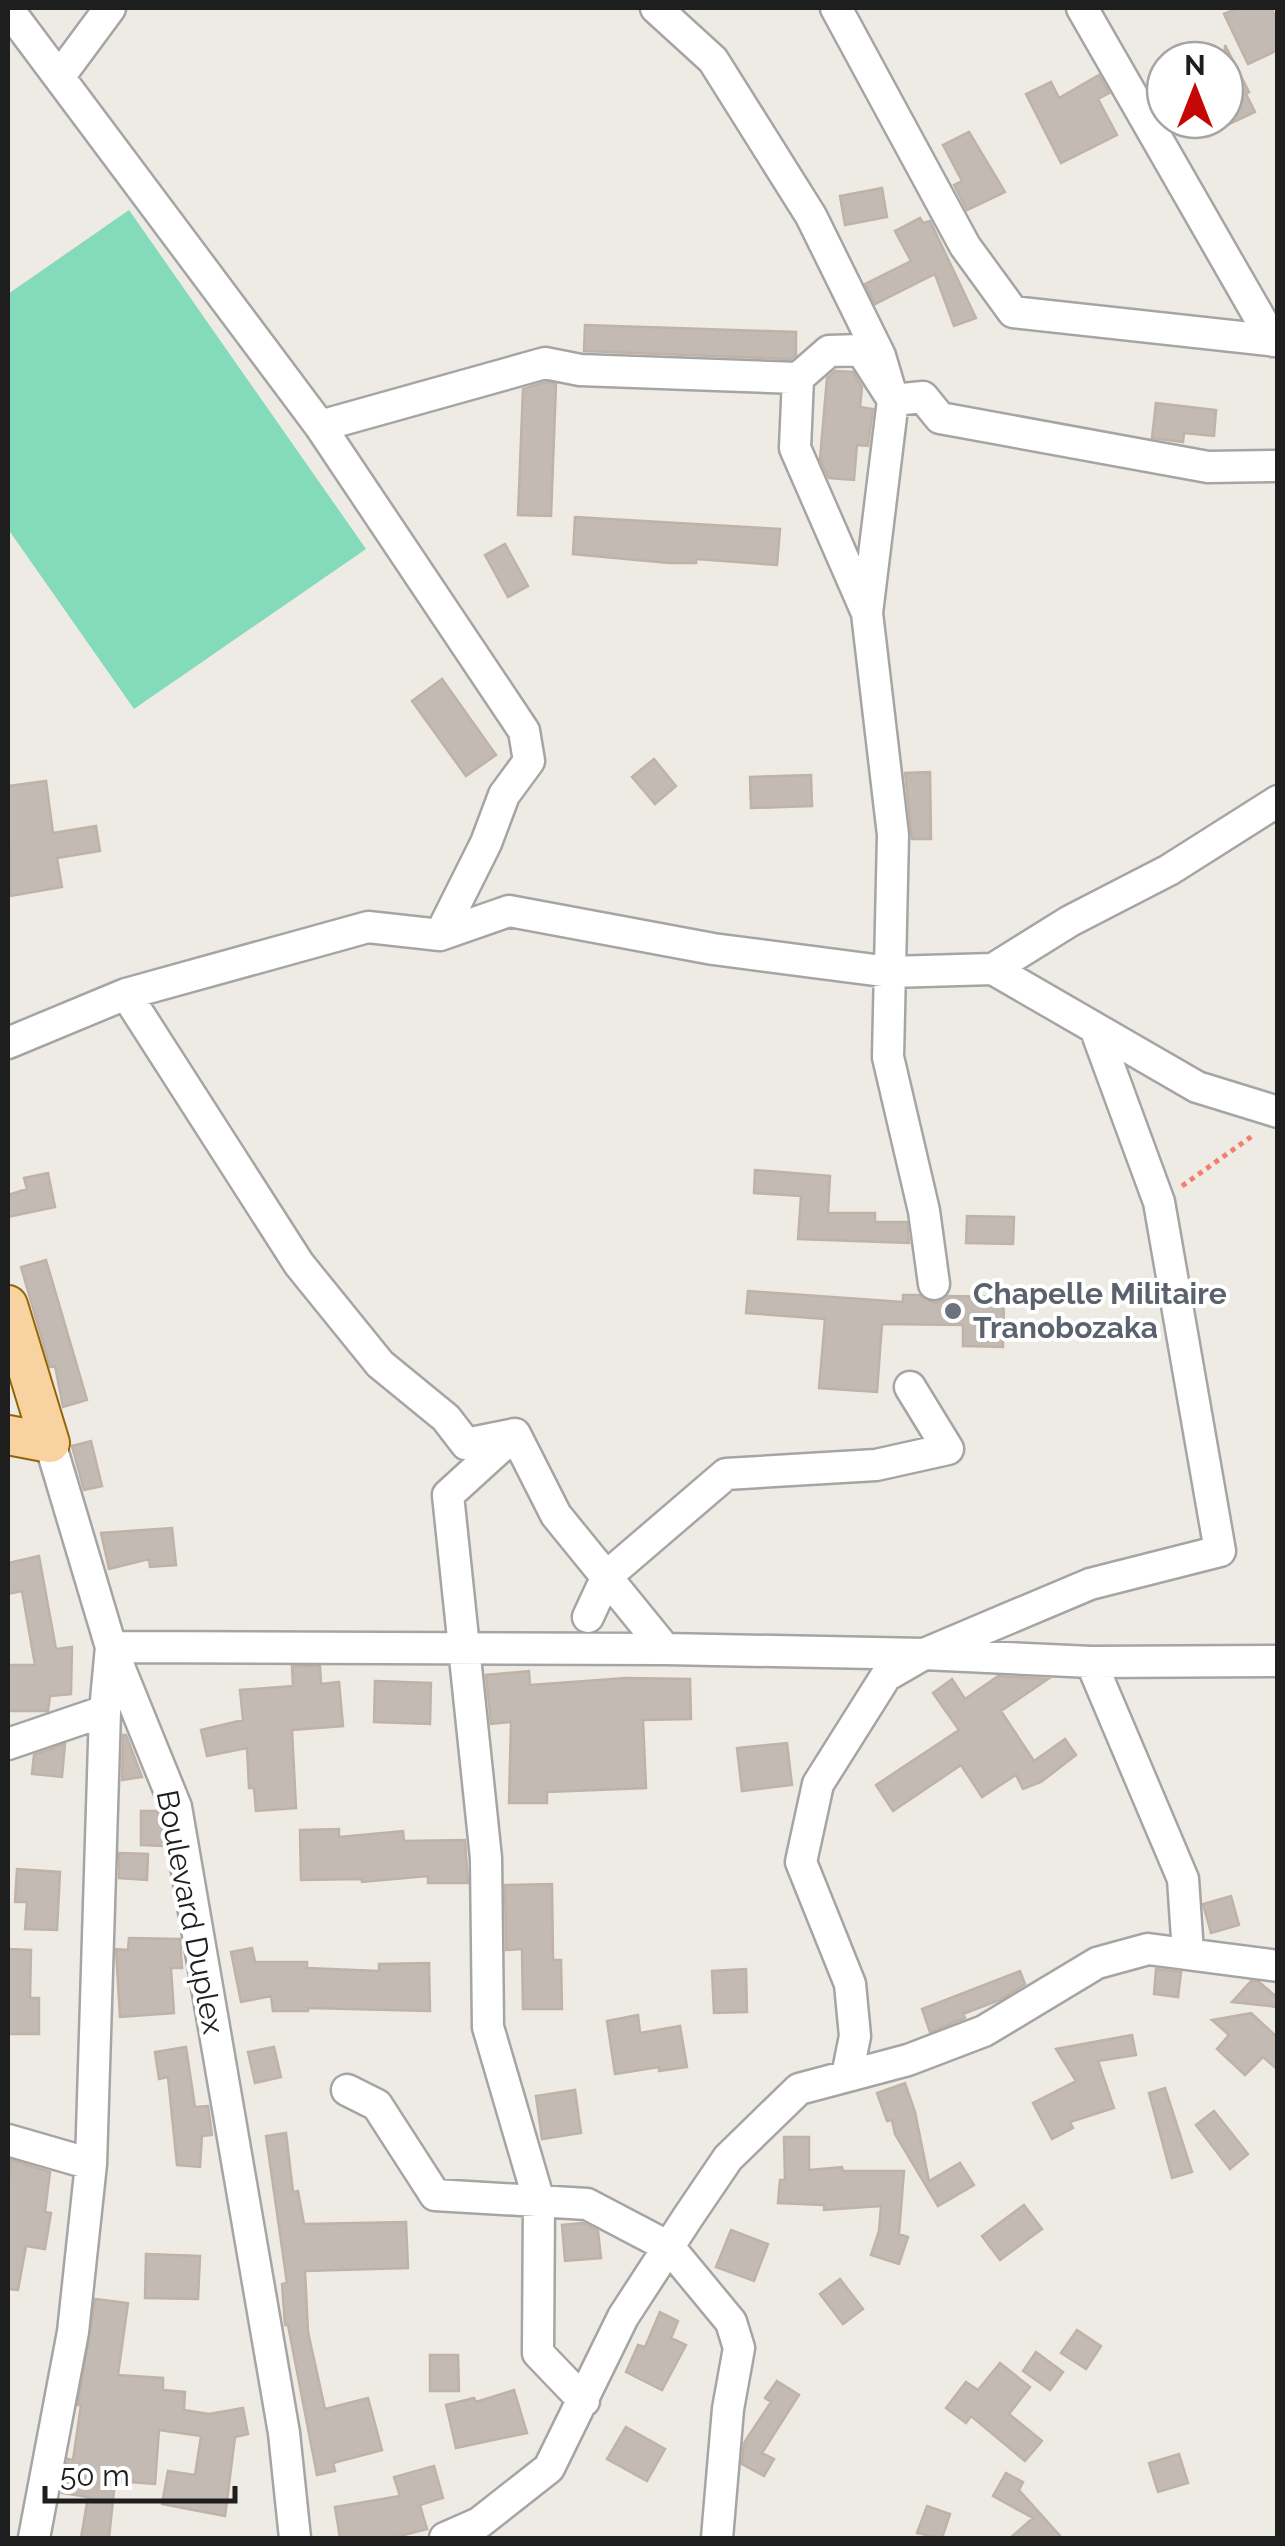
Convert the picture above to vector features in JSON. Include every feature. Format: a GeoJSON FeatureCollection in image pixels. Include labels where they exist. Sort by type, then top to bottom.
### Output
{"type":"FeatureCollection","features":[{"type":"Feature","properties":{"kind":"main road","name":"Boulevard Duplex"},"geometry":{"type":"LineString","coordinates":[[8,1304],[50,1443]]}},
{"type":"Feature","properties":{"kind":"main road"},"geometry":{"type":"LineString","coordinates":[[8,1435],[50,1443]]}},
{"type":"Feature","properties":{"kind":"street"},"geometry":{"type":"LineString","coordinates":[[59,77],[110,8]]}},
{"type":"Feature","properties":{"kind":"street"},"geometry":{"type":"LineString","coordinates":[[656,8],[713,60],[811,216],[880,356],[893,400],[867,613],[893,835],[888,1058],[924,1211],[934,1284]]}},
{"type":"Feature","properties":{"kind":"street"},"geometry":{"type":"LineString","coordinates":[[836,8],[965,246],[1013,312],[1275,341]]}},
{"type":"Feature","properties":{"kind":"street"},"geometry":{"type":"LineString","coordinates":[[1082,8],[1275,341]]}},
{"type":"Feature","properties":{"kind":"street"},"geometry":{"type":"LineString","coordinates":[[8,9],[320,426],[524,731],[528,761],[504,795],[486,844],[440,935]]}},
{"type":"Feature","properties":{"kind":"street"},"geometry":{"type":"LineString","coordinates":[[320,426],[545,363],[580,370],[798,378],[830,351],[861,350],[893,400]]}},
{"type":"Feature","properties":{"kind":"street"},"geometry":{"type":"LineString","coordinates":[[798,378],[795,448],[867,613]]}},
{"type":"Feature","properties":{"kind":"street"},"geometry":{"type":"LineString","coordinates":[[893,400],[923,397],[940,418],[1208,467],[1278,466]]}},
{"type":"Feature","properties":{"kind":"street"},"geometry":{"type":"LineString","coordinates":[[8,1042],[126,994],[368,927],[440,935],[509,910],[714,949],[890,972],[993,969],[1070,921],[1169,870],[1278,801]]}},
{"type":"Feature","properties":{"kind":"street"},"geometry":{"type":"LineString","coordinates":[[993,969],[1197,1087],[1270,1120]]}},
{"type":"Feature","properties":{"kind":"street"},"geometry":{"type":"LineString","coordinates":[[126,994],[299,1264],[380,1364],[446,1418],[466,1444],[515,1434]]}},
{"type":"Feature","properties":{"kind":"street"},"geometry":{"type":"LineString","coordinates":[[847,2076],[855,2036],[850,1984],[802,1862],[818,1784],[886,1676],[924,1654],[1090,1584],[1220,1551],[1159,1202],[1095,1028]]}},
{"type":"Feature","properties":{"kind":"street"},"geometry":{"type":"LineString","coordinates":[[588,1617],[607,1576],[726,1474],[876,1465],[948,1449],[910,1387]]}},
{"type":"Feature","properties":{"kind":"street"},"geometry":{"type":"LineString","coordinates":[[515,1434],[556,1515],[665,1649]]}},
{"type":"Feature","properties":{"kind":"street"},"geometry":{"type":"LineString","coordinates":[[515,1434],[448,1495],[486,1858],[488,2027],[539,2201],[538,2353],[584,2401]]}},
{"type":"Feature","properties":{"kind":"street","name":"Boulevard Duplex"},"geometry":{"type":"LineString","coordinates":[[50,1443],[111,1647],[176,1807],[284,2433],[295,2538]]}},
{"type":"Feature","properties":{"kind":"street"},"geometry":{"type":"LineString","coordinates":[[34,2538],[73,2332],[90,2164],[111,1647],[665,1649],[1091,1662],[1278,1661]]}},
{"type":"Feature","properties":{"kind":"street"},"geometry":{"type":"LineString","coordinates":[[1091,1662],[1183,1878],[1188,1953]]}},
{"type":"Feature","properties":{"kind":"street"},"geometry":{"type":"LineString","coordinates":[[8,1744],[106,1711]]}},
{"type":"Feature","properties":{"kind":"street"},"geometry":{"type":"LineString","coordinates":[[445,2538],[478,2523],[549,2468],[623,2317],[728,2158],[798,2088],[908,2060],[984,2032],[1098,1963],[1148,1949],[1271,1961]]}},
{"type":"Feature","properties":{"kind":"street"},"geometry":{"type":"LineString","coordinates":[[347,2090],[378,2105],[435,2195],[587,2204],[669,2247],[731,2322],[740,2348],[728,2409],[718,2538]]}},
{"type":"Feature","properties":{"kind":"street"},"geometry":{"type":"LineString","coordinates":[[8,2140],[90,2164]]}},
{"type":"Feature","properties":{"kind":"path"},"geometry":{"type":"LineString","coordinates":[[1159,1202],[1270,1120]]}},
{"type":"Feature","properties":{"kind":"green space"},"geometry":{"type":"Polygon","coordinates":[[[129,210],[366,549],[134,709],[8,529],[8,294],[129,210]]]}},
{"type":"Feature","properties":{"kind":"building"},"geometry":{"type":"Polygon","coordinates":[[[1238,8],[1271,8],[1278,22],[1278,50],[1248,64],[1245,40],[1236,40],[1224,14],[1238,8]]]}},
{"type":"Feature","properties":{"kind":"building"},"geometry":{"type":"Polygon","coordinates":[[[1099,75],[1109,93],[1098,99],[1117,135],[1061,163],[1026,94],[1051,82],[1059,98],[1099,75]]]}},
{"type":"Feature","properties":{"kind":"building"},"geometry":{"type":"Polygon","coordinates":[[[1245,84],[1249,92],[1246,94],[1255,112],[1245,117],[1245,84]]]}},
{"type":"Feature","properties":{"kind":"building"},"geometry":{"type":"Polygon","coordinates":[[[969,132],[1005,192],[967,210],[954,185],[962,181],[943,145],[969,132]]]}},
{"type":"Feature","properties":{"kind":"building"},"geometry":{"type":"Polygon","coordinates":[[[882,188],[887,217],[845,225],[840,196],[882,188]]]}},
{"type":"Feature","properties":{"kind":"building"},"geometry":{"type":"Polygon","coordinates":[[[920,218],[923,223],[930,221],[976,318],[954,326],[935,274],[875,304],[865,284],[911,261],[895,231],[920,218]]]}},
{"type":"Feature","properties":{"kind":"building"},"geometry":{"type":"Polygon","coordinates":[[[585,325],[796,332],[796,355],[791,359],[584,351],[585,325]]]}},
{"type":"Feature","properties":{"kind":"building"},"geometry":{"type":"Polygon","coordinates":[[[835,371],[853,372],[862,387],[860,407],[873,409],[868,446],[857,445],[854,480],[829,478],[820,459],[827,378],[835,371]]]}},
{"type":"Feature","properties":{"kind":"building"},"geometry":{"type":"Polygon","coordinates":[[[546,382],[556,384],[551,516],[518,515],[523,389],[546,382]]]}},
{"type":"Feature","properties":{"kind":"building"},"geometry":{"type":"Polygon","coordinates":[[[1156,403],[1216,410],[1214,436],[1184,433],[1183,442],[1152,438],[1156,403]]]}},
{"type":"Feature","properties":{"kind":"building"},"geometry":{"type":"Polygon","coordinates":[[[575,517],[780,529],[777,565],[696,559],[696,563],[669,563],[573,554],[575,517]]]}},
{"type":"Feature","properties":{"kind":"building"},"geometry":{"type":"Polygon","coordinates":[[[505,544],[528,586],[508,597],[485,555],[505,544]]]}},
{"type":"Feature","properties":{"kind":"building"},"geometry":{"type":"Polygon","coordinates":[[[442,679],[496,755],[466,776],[412,701],[442,679]]]}},
{"type":"Feature","properties":{"kind":"building"},"geometry":{"type":"Polygon","coordinates":[[[654,759],[676,786],[655,804],[632,777],[654,759]]]}},
{"type":"Feature","properties":{"kind":"building"},"geometry":{"type":"Polygon","coordinates":[[[930,772],[931,839],[912,839],[905,773],[930,772]]]}},
{"type":"Feature","properties":{"kind":"building"},"geometry":{"type":"Polygon","coordinates":[[[811,775],[812,806],[751,808],[750,777],[811,775]]]}},
{"type":"Feature","properties":{"kind":"building"},"geometry":{"type":"Polygon","coordinates":[[[46,781],[53,833],[96,826],[100,851],[57,858],[62,887],[10,896],[8,786],[46,781]]]}},
{"type":"Feature","properties":{"kind":"building"},"geometry":{"type":"Polygon","coordinates":[[[755,1170],[830,1176],[828,1213],[875,1213],[875,1222],[907,1222],[909,1243],[798,1239],[801,1196],[754,1193],[755,1170]]]}},
{"type":"Feature","properties":{"kind":"building"},"geometry":{"type":"Polygon","coordinates":[[[48,1173],[55,1207],[8,1217],[8,1195],[27,1189],[24,1178],[48,1173]]]}},
{"type":"Feature","properties":{"kind":"building"},"geometry":{"type":"Polygon","coordinates":[[[967,1216],[1014,1217],[1013,1244],[966,1243],[967,1216]]]}},
{"type":"Feature","properties":{"kind":"building"},"geometry":{"type":"Polygon","coordinates":[[[46,1260],[87,1400],[63,1407],[55,1366],[50,1367],[21,1267],[46,1260]]]}},
{"type":"Feature","properties":{"kind":"building"},"geometry":{"type":"Polygon","coordinates":[[[748,1291],[903,1302],[903,1295],[919,1295],[936,1303],[948,1296],[1004,1297],[1003,1347],[963,1346],[963,1325],[882,1324],[877,1392],[819,1388],[825,1319],[746,1313],[748,1291]]]}},
{"type":"Feature","properties":{"kind":"building"},"geometry":{"type":"Polygon","coordinates":[[[91,1441],[102,1486],[84,1490],[72,1446],[91,1441]]]}},
{"type":"Feature","properties":{"kind":"building"},"geometry":{"type":"Polygon","coordinates":[[[172,1528],[176,1565],[150,1567],[149,1559],[109,1569],[101,1533],[172,1528]]]}},
{"type":"Feature","properties":{"kind":"building"},"geometry":{"type":"Polygon","coordinates":[[[39,1556],[56,1649],[72,1647],[71,1694],[50,1696],[48,1711],[8,1711],[8,1665],[35,1665],[22,1591],[8,1594],[8,1563],[39,1556]]]}},
{"type":"Feature","properties":{"kind":"building"},"geometry":{"type":"Polygon","coordinates":[[[292,1666],[320,1666],[321,1684],[339,1682],[343,1726],[292,1730],[296,1808],[256,1811],[254,1788],[249,1788],[247,1748],[207,1756],[201,1730],[243,1720],[240,1690],[293,1686],[292,1666]]]}},
{"type":"Feature","properties":{"kind":"building"},"geometry":{"type":"Polygon","coordinates":[[[529,1671],[530,1685],[626,1678],[690,1679],[691,1719],[643,1720],[646,1788],[547,1792],[547,1803],[509,1803],[511,1722],[491,1724],[486,1675],[529,1671]]]}},
{"type":"Feature","properties":{"kind":"building"},"geometry":{"type":"Polygon","coordinates":[[[998,1676],[1048,1679],[1001,1711],[1034,1761],[1065,1739],[1076,1755],[1041,1782],[1023,1789],[1016,1775],[982,1797],[961,1765],[893,1811],[876,1785],[959,1730],[933,1693],[952,1679],[965,1699],[998,1676]]]}},
{"type":"Feature","properties":{"kind":"building"},"geometry":{"type":"Polygon","coordinates":[[[375,1681],[431,1683],[430,1724],[374,1722],[375,1681]]]}},
{"type":"Feature","properties":{"kind":"building"},"geometry":{"type":"Polygon","coordinates":[[[126,1735],[142,1777],[122,1780],[126,1735]]]}},
{"type":"Feature","properties":{"kind":"building"},"geometry":{"type":"Polygon","coordinates":[[[787,1743],[792,1785],[742,1791],[737,1748],[787,1743]]]}},
{"type":"Feature","properties":{"kind":"building"},"geometry":{"type":"Polygon","coordinates":[[[65,1744],[62,1777],[32,1774],[34,1755],[65,1744]]]}},
{"type":"Feature","properties":{"kind":"building"},"geometry":{"type":"Polygon","coordinates":[[[141,1811],[158,1811],[164,1846],[141,1845],[141,1811]]]}},
{"type":"Feature","properties":{"kind":"building"},"geometry":{"type":"Polygon","coordinates":[[[339,1829],[339,1837],[403,1831],[404,1841],[465,1840],[468,1883],[428,1883],[428,1876],[362,1882],[301,1880],[300,1830],[339,1829]]]}},
{"type":"Feature","properties":{"kind":"building"},"geometry":{"type":"Polygon","coordinates":[[[119,1853],[148,1854],[147,1880],[119,1878],[119,1853]]]}},
{"type":"Feature","properties":{"kind":"building"},"geometry":{"type":"Polygon","coordinates":[[[17,1869],[60,1872],[57,1930],[25,1929],[27,1902],[15,1902],[17,1869]]]}},
{"type":"Feature","properties":{"kind":"building"},"geometry":{"type":"Polygon","coordinates":[[[552,1884],[553,1960],[561,1960],[562,2009],[523,2009],[522,1949],[506,1950],[505,1885],[552,1884]]]}},
{"type":"Feature","properties":{"kind":"building"},"geometry":{"type":"Polygon","coordinates":[[[1231,1896],[1239,1925],[1211,1933],[1203,1904],[1231,1896]]]}},
{"type":"Feature","properties":{"kind":"building"},"geometry":{"type":"Polygon","coordinates":[[[129,1938],[180,1939],[182,1968],[171,1968],[174,2013],[120,2017],[116,1949],[128,1950],[129,1938]]]}},
{"type":"Feature","properties":{"kind":"building"},"geometry":{"type":"Polygon","coordinates":[[[252,1948],[255,1962],[307,1962],[307,1968],[379,1971],[379,1964],[429,1963],[430,2011],[273,2011],[271,1996],[241,2002],[231,1952],[252,1948]]]}},
{"type":"Feature","properties":{"kind":"building"},"geometry":{"type":"Polygon","coordinates":[[[8,1949],[31,1950],[30,1998],[39,1998],[39,2034],[8,2034],[8,1949]]]}},
{"type":"Feature","properties":{"kind":"building"},"geometry":{"type":"Polygon","coordinates":[[[746,1969],[747,2012],[714,2013],[712,1971],[746,1969]]]}},
{"type":"Feature","properties":{"kind":"building"},"geometry":{"type":"Polygon","coordinates":[[[1156,1969],[1181,1972],[1178,1997],[1154,1994],[1156,1969]]]}},
{"type":"Feature","properties":{"kind":"building"},"geometry":{"type":"Polygon","coordinates":[[[1020,1971],[1025,1984],[1000,2000],[963,2014],[965,2018],[930,2032],[922,2009],[1020,1971]]]}},
{"type":"Feature","properties":{"kind":"building"},"geometry":{"type":"Polygon","coordinates":[[[1251,1981],[1259,1982],[1278,1998],[1278,2007],[1232,2002],[1251,1981]]]}},
{"type":"Feature","properties":{"kind":"building"},"geometry":{"type":"Polygon","coordinates":[[[1251,2013],[1278,2038],[1278,2070],[1263,2057],[1245,2075],[1217,2049],[1229,2035],[1212,2020],[1251,2013]]]}},
{"type":"Feature","properties":{"kind":"building"},"geometry":{"type":"Polygon","coordinates":[[[638,2015],[640,2033],[680,2026],[687,2067],[615,2074],[607,2021],[638,2015]]]}},
{"type":"Feature","properties":{"kind":"building"},"geometry":{"type":"Polygon","coordinates":[[[1132,2035],[1136,2055],[1098,2061],[1114,2108],[1070,2122],[1073,2128],[1052,2139],[1033,2103],[1076,2081],[1056,2049],[1132,2035]]]}},
{"type":"Feature","properties":{"kind":"building"},"geometry":{"type":"Polygon","coordinates":[[[186,2047],[195,2107],[208,2106],[212,2135],[202,2136],[200,2167],[177,2165],[168,2077],[159,2079],[155,2052],[186,2047]]]}},
{"type":"Feature","properties":{"kind":"building"},"geometry":{"type":"Polygon","coordinates":[[[274,2047],[281,2077],[255,2083],[248,2052],[274,2047]]]}},
{"type":"Feature","properties":{"kind":"building"},"geometry":{"type":"Polygon","coordinates":[[[905,2083],[929,2181],[960,2163],[974,2185],[938,2206],[895,2134],[892,2120],[887,2121],[877,2093],[905,2083]]]}},
{"type":"Feature","properties":{"kind":"building"},"geometry":{"type":"Polygon","coordinates":[[[1165,2088],[1192,2172],[1172,2178],[1149,2093],[1165,2088]]]}},
{"type":"Feature","properties":{"kind":"building"},"geometry":{"type":"Polygon","coordinates":[[[575,2090],[581,2133],[542,2139],[536,2096],[575,2090]]]}},
{"type":"Feature","properties":{"kind":"building"},"geometry":{"type":"Polygon","coordinates":[[[1214,2111],[1248,2154],[1230,2169],[1196,2125],[1214,2111]]]}},
{"type":"Feature","properties":{"kind":"building"},"geometry":{"type":"Polygon","coordinates":[[[286,2133],[293,2192],[298,2191],[304,2224],[406,2222],[408,2268],[305,2271],[308,2332],[325,2409],[368,2398],[382,2450],[333,2463],[335,2471],[317,2475],[285,2325],[282,2284],[287,2283],[266,2136],[286,2133]]]}},
{"type":"Feature","properties":{"kind":"building"},"geometry":{"type":"Polygon","coordinates":[[[784,2137],[809,2137],[809,2170],[842,2167],[843,2171],[904,2171],[899,2234],[908,2237],[899,2264],[871,2255],[879,2231],[881,2206],[824,2210],[824,2205],[778,2203],[780,2180],[785,2180],[784,2137]]]}},
{"type":"Feature","properties":{"kind":"building"},"geometry":{"type":"Polygon","coordinates":[[[11,2160],[50,2172],[45,2212],[51,2213],[45,2249],[26,2246],[18,2290],[8,2289],[11,2160]]]}},
{"type":"Feature","properties":{"kind":"building"},"geometry":{"type":"Polygon","coordinates":[[[1024,2205],[1042,2229],[1000,2260],[982,2236],[1024,2205]]]}},
{"type":"Feature","properties":{"kind":"building"},"geometry":{"type":"Polygon","coordinates":[[[583,2223],[598,2231],[601,2258],[565,2261],[562,2225],[583,2223]]]}},
{"type":"Feature","properties":{"kind":"building"},"geometry":{"type":"Polygon","coordinates":[[[731,2230],[768,2244],[754,2281],[716,2267],[731,2230]]]}},
{"type":"Feature","properties":{"kind":"building"},"geometry":{"type":"Polygon","coordinates":[[[146,2254],[200,2256],[198,2299],[145,2298],[146,2254]]]}},
{"type":"Feature","properties":{"kind":"building"},"geometry":{"type":"Polygon","coordinates":[[[840,2279],[863,2309],[843,2324],[820,2294],[840,2279]]]}},
{"type":"Feature","properties":{"kind":"building"},"geometry":{"type":"Polygon","coordinates":[[[95,2299],[128,2303],[118,2375],[163,2378],[163,2390],[185,2392],[184,2410],[209,2414],[243,2408],[248,2434],[235,2437],[225,2516],[162,2504],[168,2471],[195,2475],[201,2436],[159,2430],[155,2484],[115,2481],[109,2538],[81,2538],[88,2497],[62,2493],[68,2459],[73,2460],[95,2299]]]}},
{"type":"Feature","properties":{"kind":"building"},"geometry":{"type":"Polygon","coordinates":[[[660,2312],[678,2321],[671,2338],[686,2345],[662,2390],[626,2372],[638,2345],[645,2347],[660,2312]]]}},
{"type":"Feature","properties":{"kind":"building"},"geometry":{"type":"Polygon","coordinates":[[[1077,2330],[1101,2346],[1086,2369],[1061,2353],[1077,2330]]]}},
{"type":"Feature","properties":{"kind":"building"},"geometry":{"type":"Polygon","coordinates":[[[1036,2352],[1063,2372],[1050,2390],[1023,2371],[1036,2352]]]}},
{"type":"Feature","properties":{"kind":"building"},"geometry":{"type":"Polygon","coordinates":[[[430,2355],[458,2355],[459,2391],[430,2391],[430,2355]]]}},
{"type":"Feature","properties":{"kind":"building"},"geometry":{"type":"Polygon","coordinates":[[[1000,2363],[1030,2387],[1009,2414],[1042,2441],[1025,2461],[971,2416],[966,2423],[946,2408],[966,2382],[978,2390],[1000,2363]]]}},
{"type":"Feature","properties":{"kind":"building"},"geometry":{"type":"Polygon","coordinates":[[[777,2381],[799,2395],[762,2453],[774,2459],[764,2476],[742,2464],[744,2443],[771,2402],[765,2398],[777,2381]]]}},
{"type":"Feature","properties":{"kind":"building"},"geometry":{"type":"Polygon","coordinates":[[[514,2390],[527,2433],[456,2448],[446,2405],[474,2398],[476,2402],[514,2390]]]}},
{"type":"Feature","properties":{"kind":"building"},"geometry":{"type":"Polygon","coordinates":[[[626,2427],[665,2449],[647,2481],[607,2459],[626,2427]]]}},
{"type":"Feature","properties":{"kind":"building"},"geometry":{"type":"Polygon","coordinates":[[[1179,2454],[1188,2483],[1158,2492],[1149,2463],[1179,2454]]]}},
{"type":"Feature","properties":{"kind":"building"},"geometry":{"type":"Polygon","coordinates":[[[434,2466],[443,2498],[420,2505],[427,2529],[392,2538],[340,2538],[335,2507],[400,2496],[394,2477],[434,2466]]]}},
{"type":"Feature","properties":{"kind":"building"},"geometry":{"type":"Polygon","coordinates":[[[1006,2473],[1023,2482],[1019,2490],[1062,2538],[1010,2538],[1033,2518],[993,2496],[1006,2473]]]}},
{"type":"Feature","properties":{"kind":"building"},"geometry":{"type":"Polygon","coordinates":[[[927,2506],[950,2514],[942,2538],[917,2533],[927,2506]]]}},
{"type":"Feature","properties":{"kind":"place","name":"Chapelle Militaire Tranobozaka"},"geometry":{"type":"Point","coordinates":[953,1311]}}]}
